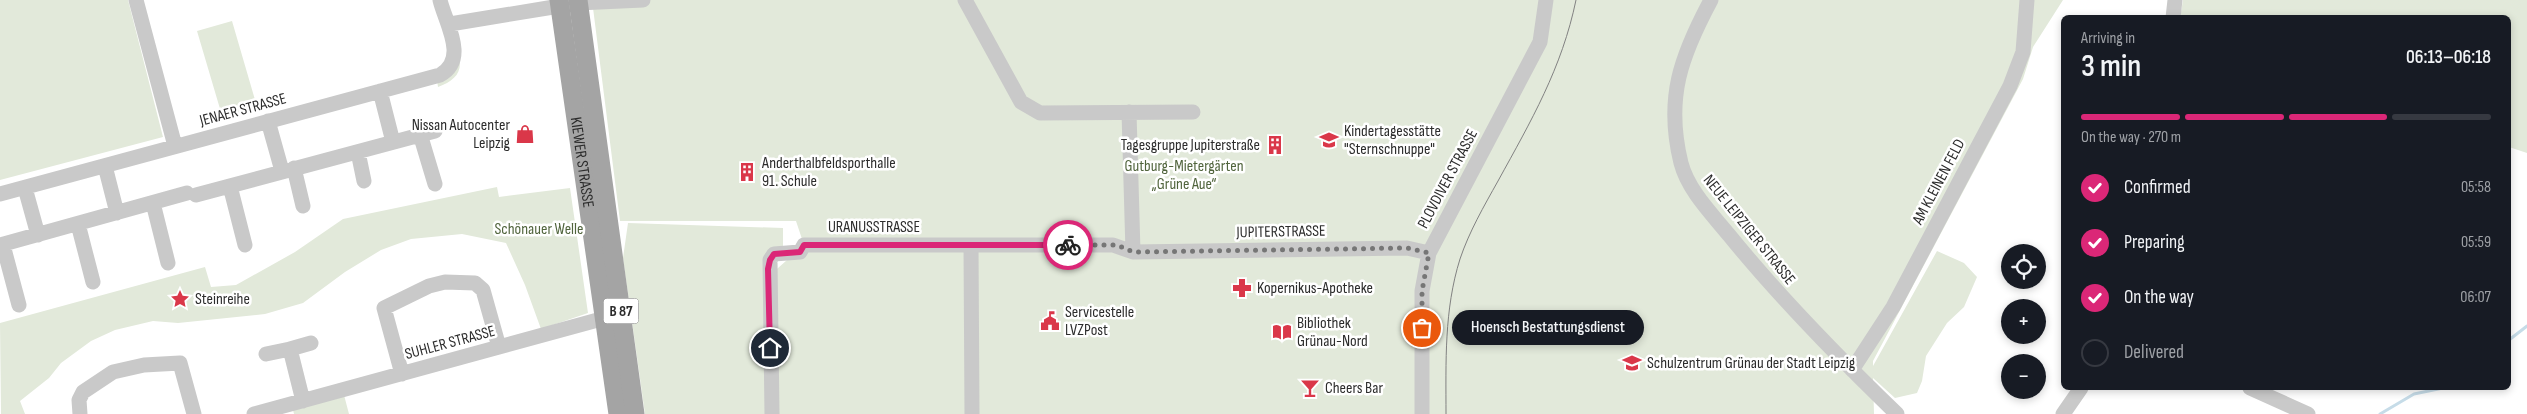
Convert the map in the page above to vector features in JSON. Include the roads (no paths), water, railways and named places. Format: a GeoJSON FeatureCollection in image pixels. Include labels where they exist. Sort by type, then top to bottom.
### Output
{"type":"FeatureCollection","features":[{"type":"Feature","properties":{"kind":"main road","name":"KIEWER STRASSE"},"geometry":{"type":"LineString","coordinates":[[578,1],[635,414]]}},
{"type":"Feature","properties":{"kind":"main road","name":"KIEWER STRASSE"},"geometry":{"type":"LineString","coordinates":[[559,3],[618,414]]}},
{"type":"Feature","properties":{"kind":"street"},"geometry":{"type":"LineString","coordinates":[[136,0],[175,146]]}},
{"type":"Feature","properties":{"kind":"street","name":"JENAER STRASSE"},"geometry":{"type":"LineString","coordinates":[[0,194],[446,72],[454,58],[450,24],[440,0]]}},
{"type":"Feature","properties":{"kind":"street"},"geometry":{"type":"LineString","coordinates":[[450,24],[559,3],[643,0]]}},
{"type":"Feature","properties":{"kind":"street"},"geometry":{"type":"LineString","coordinates":[[964,0],[1021,102],[1040,113],[1193,112]]}},
{"type":"Feature","properties":{"kind":"street","name":"PLOVDIVER STRASSE"},"geometry":{"type":"LineString","coordinates":[[1422,414],[1422,291],[1429,253],[1540,42],[1546,0]]}},
{"type":"Feature","properties":{"kind":"street","name":"NEUE LEIPZIGER STRASSE"},"geometry":{"type":"LineString","coordinates":[[1711,0],[1686,48],[1676,86],[1676,131],[1681,162],[1689,184],[1772,289],[1897,414]]}},
{"type":"Feature","properties":{"kind":"street","name":"AM KLEINEN FELD"},"geometry":{"type":"LineString","coordinates":[[1852,370],[1893,307],[2010,86],[2023,52],[2027,0]]}},
{"type":"Feature","properties":{"kind":"street"},"geometry":{"type":"LineString","coordinates":[[2172,15],[2175,0]]}},
{"type":"Feature","properties":{"kind":"street"},"geometry":{"type":"LineString","coordinates":[[380,91],[393,142]]}},
{"type":"Feature","properties":{"kind":"street"},"geometry":{"type":"LineString","coordinates":[[1128,112],[1133,252]]}},
{"type":"Feature","properties":{"kind":"street"},"geometry":{"type":"LineString","coordinates":[[268,121],[303,206]]}},
{"type":"Feature","properties":{"kind":"street"},"geometry":{"type":"LineString","coordinates":[[20,305],[2,245],[153,203],[230,186],[428,132],[434,184]]}},
{"type":"Feature","properties":{"kind":"street"},"geometry":{"type":"LineString","coordinates":[[358,152],[364,181]]}},
{"type":"Feature","properties":{"kind":"street"},"geometry":{"type":"LineString","coordinates":[[105,166],[117,213]]}},
{"type":"Feature","properties":{"kind":"street"},"geometry":{"type":"LineString","coordinates":[[230,186],[245,245]]}},
{"type":"Feature","properties":{"kind":"street"},"geometry":{"type":"LineString","coordinates":[[26,188],[38,235]]}},
{"type":"Feature","properties":{"kind":"street"},"geometry":{"type":"LineString","coordinates":[[153,203],[168,263]]}},
{"type":"Feature","properties":{"kind":"street"},"geometry":{"type":"LineString","coordinates":[[78,224],[93,282]]}},
{"type":"Feature","properties":{"kind":"street","name":"URANUSSTRASSE"},"geometry":{"type":"LineString","coordinates":[[772,414],[768,269],[774,254],[800,252],[804,245],[971,245]]}},
{"type":"Feature","properties":{"kind":"street"},"geometry":{"type":"LineString","coordinates":[[971,245],[972,414]]}},
{"type":"Feature","properties":{"kind":"street","name":"JUPITERSTRASSE"},"geometry":{"type":"LineString","coordinates":[[971,245],[1117,245],[1133,252],[1407,248],[1429,253]]}},
{"type":"Feature","properties":{"kind":"street"},"geometry":{"type":"LineString","coordinates":[[402,374],[384,308],[429,286],[445,282],[475,283],[484,290],[499,348]]}},
{"type":"Feature","properties":{"kind":"street","name":"SUHLER STRASSE"},"geometry":{"type":"LineString","coordinates":[[254,414],[605,318]]}},
{"type":"Feature","properties":{"kind":"street"},"geometry":{"type":"LineString","coordinates":[[266,354],[311,343]]}},
{"type":"Feature","properties":{"kind":"street"},"geometry":{"type":"LineString","coordinates":[[290,349],[303,401]]}},
{"type":"Feature","properties":{"kind":"street"},"geometry":{"type":"LineString","coordinates":[[80,414],[78,400],[84,392],[113,372],[144,364],[180,364],[194,414]]}},
{"type":"Feature","properties":{"kind":"street"},"geometry":{"type":"LineString","coordinates":[[2063,414],[2081,390]]}},
{"type":"Feature","properties":{"kind":"street"},"geometry":{"type":"LineString","coordinates":[[2253,390],[2277,407],[2308,414]]}},
{"type":"Feature","properties":{"kind":"waterway"},"geometry":{"type":"LineString","coordinates":[[2511,338],[2527,326]]}},
{"type":"Feature","properties":{"kind":"waterway"},"geometry":{"type":"LineString","coordinates":[[2380,414],[2414,394],[2433,390]]}},
{"type":"Feature","properties":{"kind":"tram line"},"geometry":{"type":"LineString","coordinates":[[1446,414],[1447,336],[1451,297],[1460,259],[1477,219],[1544,94],[1563,49],[1576,0]]}},
{"type":"Feature","properties":{"kind":"place","name":"Nissan Autocenter Leipzig"},"geometry":{"type":"Point","coordinates":[525,134]}},
{"type":"Feature","properties":{"kind":"place","name":"Kindertagesstätte \"Sternschnuppe\""},"geometry":{"type":"Point","coordinates":[1329,140]}},
{"type":"Feature","properties":{"kind":"place","name":"Tagesgruppe Jupiterstraße"},"geometry":{"type":"Point","coordinates":[1275,145]}},
{"type":"Feature","properties":{"kind":"place","name":"Anderthalbfeldsporthalle 91. Schule"},"geometry":{"type":"Point","coordinates":[747,172]}},
{"type":"Feature","properties":{"kind":"place","name":"Kopernikus-Apotheke"},"geometry":{"type":"Point","coordinates":[1242,288]}},
{"type":"Feature","properties":{"kind":"place","name":"Steinreihe"},"geometry":{"type":"Point","coordinates":[180,299]}},
{"type":"Feature","properties":{"kind":"place","name":"Servicestelle LVZPost"},"geometry":{"type":"Point","coordinates":[1050,321]}},
{"type":"Feature","properties":{"kind":"place","name":"Hoensch Bestattungsdienst"},"geometry":{"type":"Point","coordinates":[1422,328]}},
{"type":"Feature","properties":{"kind":"place","name":"Bibliothek Grünau-Nord"},"geometry":{"type":"Point","coordinates":[1282,332]}},
{"type":"Feature","properties":{"kind":"place","name":"Schulzentrum Grünau der Stadt Leipzig"},"geometry":{"type":"Point","coordinates":[1632,363]}},
{"type":"Feature","properties":{"kind":"place","name":"Cheers Bar"},"geometry":{"type":"Point","coordinates":[1310,388]}},
{"type":"Feature","properties":{"kind":"park label","name":"Gutburg-Mietergärten „Grüne Aue“"},"geometry":{"type":"Point","coordinates":[1184,175]}},
{"type":"Feature","properties":{"kind":"park label","name":"Schönauer Welle"},"geometry":{"type":"Point","coordinates":[539,229]}}]}
